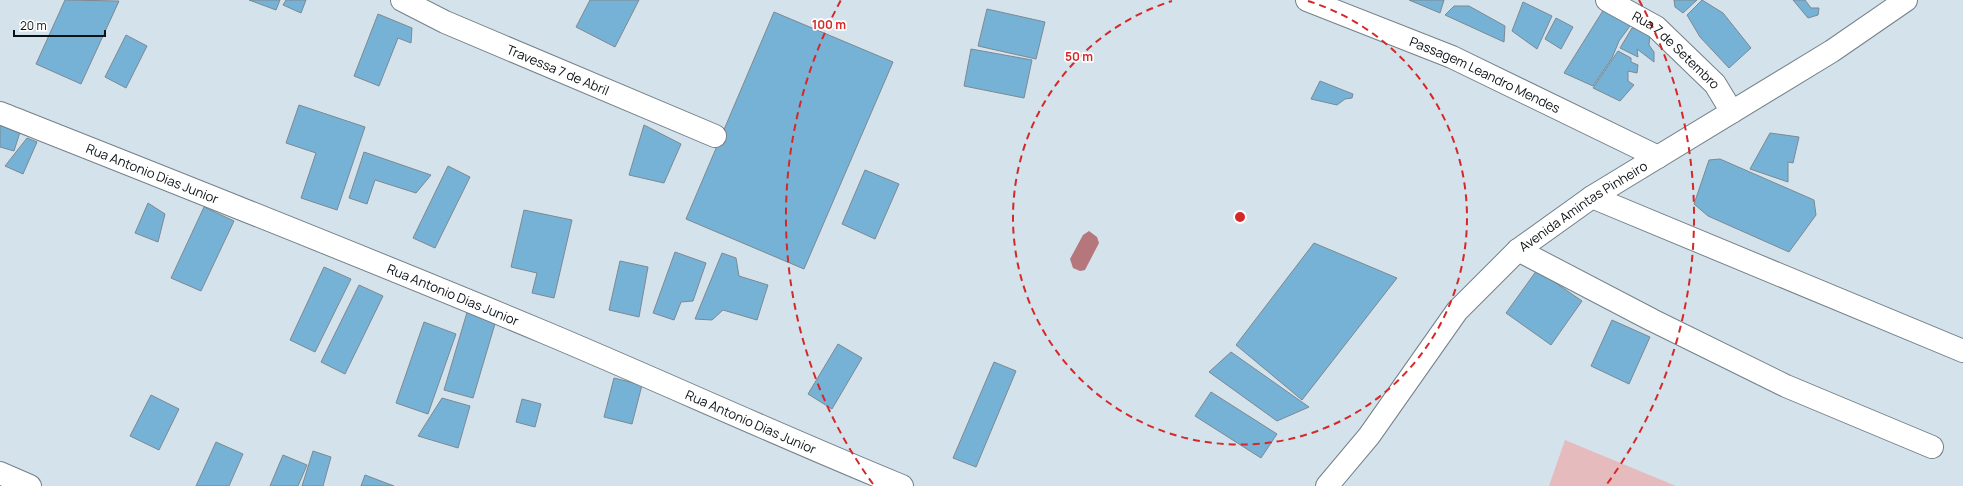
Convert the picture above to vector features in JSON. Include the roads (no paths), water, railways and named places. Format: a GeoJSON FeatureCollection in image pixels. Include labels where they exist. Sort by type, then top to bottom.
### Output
{"type":"FeatureCollection","features":[{"type":"Feature","properties":{"kind":"street","name":"Travessa 7 de Abril"},"geometry":{"type":"LineString","coordinates":[[402,0],[445,22],[715,136]]}},
{"type":"Feature","properties":{"kind":"street","name":"Passagem Leandro Mendes"},"geometry":{"type":"LineString","coordinates":[[1307,0],[1452,57],[1658,157]]}},
{"type":"Feature","properties":{"kind":"street","name":"Rua 7 de Setembro"},"geometry":{"type":"LineString","coordinates":[[1607,0],[1656,27],[1715,84],[1732,112]]}},
{"type":"Feature","properties":{"kind":"street","name":"Avenida Amintas Pinheiro"},"geometry":{"type":"LineString","coordinates":[[1327,486],[1369,436],[1457,311],[1518,250],[1592,197],[1832,50],[1906,0]]}},
{"type":"Feature","properties":{"kind":"street","name":"Rua Antonio Dias Junior"},"geometry":{"type":"LineString","coordinates":[[0,113],[253,213],[548,334],[792,441],[902,486]]}},
{"type":"Feature","properties":{"kind":"street"},"geometry":{"type":"LineString","coordinates":[[1592,197],[1963,351]]}},
{"type":"Feature","properties":{"kind":"street"},"geometry":{"type":"LineString","coordinates":[[1518,250],[1652,320],[1786,386],[1932,447]]}},
{"type":"Feature","properties":{"kind":"street"},"geometry":{"type":"LineString","coordinates":[[0,473],[30,486]]}}]}
